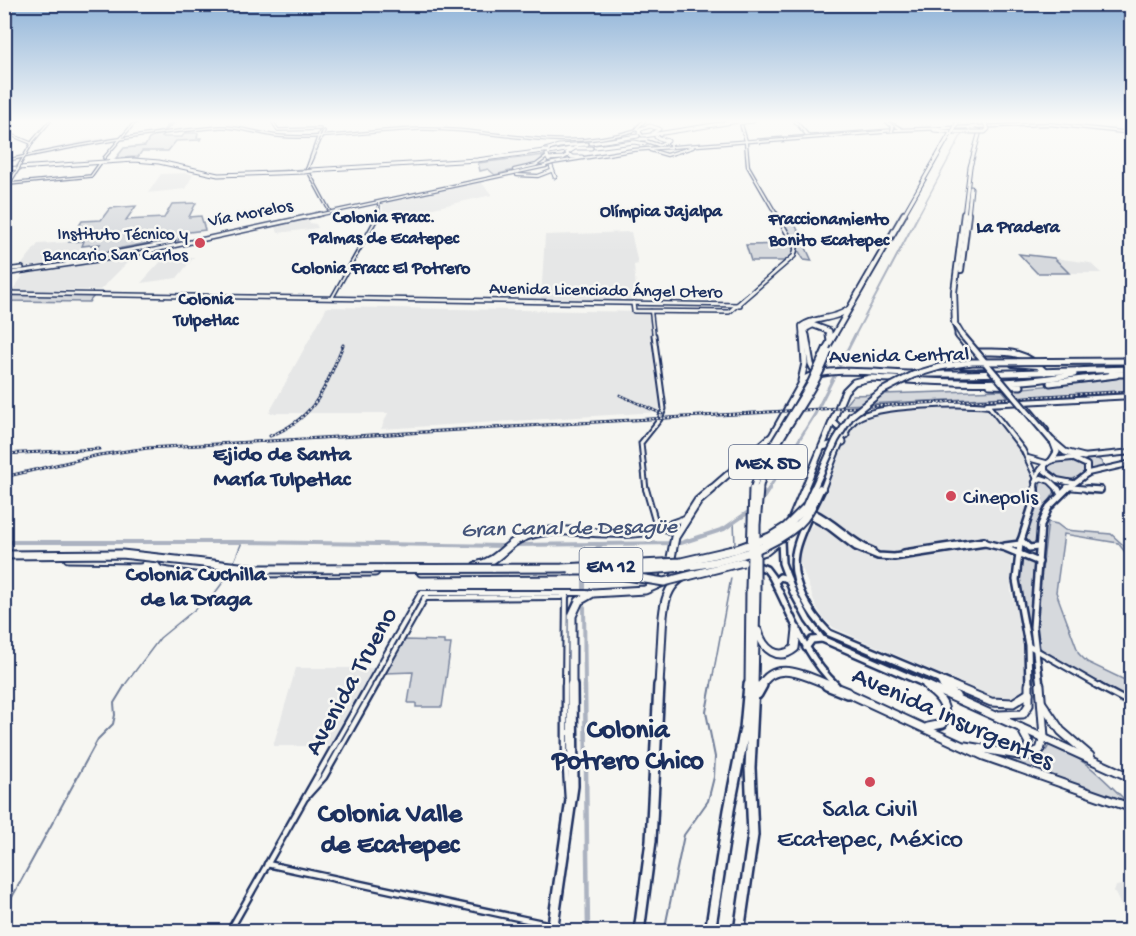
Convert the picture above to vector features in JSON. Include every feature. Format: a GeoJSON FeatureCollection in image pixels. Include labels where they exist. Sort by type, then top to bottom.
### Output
{"type":"FeatureCollection","features":[{"type":"Feature","properties":{"kind":"highway"},"geometry":{"type":"LineString","coordinates":[[4,168],[39,165]]}},
{"type":"Feature","properties":{"kind":"highway"},"geometry":{"type":"LineString","coordinates":[[171,165],[221,175],[415,165]]}},
{"type":"Feature","properties":{"kind":"highway"},"geometry":{"type":"LineString","coordinates":[[549,165],[555,177]]}},
{"type":"Feature","properties":{"kind":"highway","name":"MEX 5D"},"geometry":{"type":"LineString","coordinates":[[710,932],[729,810],[745,728],[753,590],[751,506],[754,482],[766,454],[819,368],[848,308],[934,165]]}},
{"type":"Feature","properties":{"kind":"highway","name":"MEX 5D"},"geometry":{"type":"LineString","coordinates":[[829,346],[935,165]]}},
{"type":"Feature","properties":{"kind":"highway"},"geometry":{"type":"LineString","coordinates":[[972,165],[954,292],[955,322],[953,322],[956,332],[974,351],[980,363],[976,365]]}},
{"type":"Feature","properties":{"kind":"highway"},"geometry":{"type":"LineString","coordinates":[[955,308],[957,307],[969,214],[972,165]]}},
{"type":"Feature","properties":{"kind":"highway"},"geometry":{"type":"LineString","coordinates":[[552,928],[569,823],[574,768],[572,616],[579,601],[596,593],[642,591],[655,587],[666,576],[676,536],[688,516],[709,490],[772,436],[797,395],[805,363],[802,326],[811,321],[836,317],[848,308]]}},
{"type":"Feature","properties":{"kind":"highway"},"geometry":{"type":"LineString","coordinates":[[955,322],[963,338],[1051,441],[1057,450],[1049,461]]}},
{"type":"Feature","properties":{"kind":"highway"},"geometry":{"type":"LineString","coordinates":[[828,372],[816,370],[812,366],[807,327],[816,325],[826,329],[830,333],[829,346]]}},
{"type":"Feature","properties":{"kind":"highway"},"geometry":{"type":"LineString","coordinates":[[974,351],[1012,351],[1029,357],[1052,380],[1071,374],[1131,374]]}},
{"type":"Feature","properties":{"kind":"highway"},"geometry":{"type":"LineString","coordinates":[[984,363],[987,354],[1011,353],[1021,359],[1015,364]]}},
{"type":"Feature","properties":{"kind":"highway","name":"EM 12"},"geometry":{"type":"LineString","coordinates":[[4,556],[122,554],[258,569],[562,568],[681,562],[737,549],[770,537],[801,514],[846,424],[868,400],[893,384],[929,370],[972,362],[1131,362]]}},
{"type":"Feature","properties":{"kind":"highway","name":"EM 12"},"geometry":{"type":"LineString","coordinates":[[4,556],[151,560],[214,570],[256,573],[572,572],[640,571],[682,567],[749,551],[781,538],[799,524],[811,510],[840,441],[855,418],[884,393],[916,377],[942,369],[974,364],[1131,362]]}},
{"type":"Feature","properties":{"kind":"highway","name":"Avenida Central"},"geometry":{"type":"LineString","coordinates":[[801,383],[812,375],[828,372],[911,374],[930,370],[1045,372],[1131,369]]}},
{"type":"Feature","properties":{"kind":"highway","name":"Avenida Central"},"geometry":{"type":"LineString","coordinates":[[781,540],[795,514],[845,391],[859,380],[883,378],[979,383],[1000,387],[1052,380]]}},
{"type":"Feature","properties":{"kind":"highway"},"geometry":{"type":"LineString","coordinates":[[833,422],[846,435]]}},
{"type":"Feature","properties":{"kind":"highway"},"geometry":{"type":"LineString","coordinates":[[1051,441],[1073,457],[1084,457]]}},
{"type":"Feature","properties":{"kind":"highway"},"geometry":{"type":"LineString","coordinates":[[822,447],[843,442]]}},
{"type":"Feature","properties":{"kind":"highway"},"geometry":{"type":"LineString","coordinates":[[452,568],[493,563],[523,537],[542,532],[641,533],[658,527]]}},
{"type":"Feature","properties":{"kind":"highway"},"geometry":{"type":"LineString","coordinates":[[639,932],[651,841],[662,608],[674,585],[749,560],[781,540]]}},
{"type":"Feature","properties":{"kind":"highway"},"geometry":{"type":"LineString","coordinates":[[572,572],[612,574],[664,582],[749,560]]}},
{"type":"Feature","properties":{"kind":"highway","name":"MEX 5D"},"geometry":{"type":"LineString","coordinates":[[739,932],[753,835],[750,768],[756,622],[753,590]]}},
{"type":"Feature","properties":{"kind":"highway"},"geometry":{"type":"LineString","coordinates":[[756,622],[764,647],[780,655],[788,654],[795,648],[797,629]]}},
{"type":"Feature","properties":{"kind":"highway"},"geometry":{"type":"LineString","coordinates":[[754,703],[762,681],[771,674],[783,670],[800,673],[847,693]]}},
{"type":"Feature","properties":{"kind":"main road"},"geometry":{"type":"LineString","coordinates":[[4,191],[20,165]]}},
{"type":"Feature","properties":{"kind":"main road"},"geometry":{"type":"LineString","coordinates":[[498,176],[535,165]]}},
{"type":"Feature","properties":{"kind":"main road","name":"Vía Morelos"},"geometry":{"type":"LineString","coordinates":[[146,249],[551,165]]}},
{"type":"Feature","properties":{"kind":"main road"},"geometry":{"type":"LineString","coordinates":[[633,303],[634,311],[726,312],[740,305],[794,256],[796,248],[748,165]]}},
{"type":"Feature","properties":{"kind":"main road","name":"Vía Morelos"},"geometry":{"type":"LineString","coordinates":[[4,272],[73,265],[546,166]]}},
{"type":"Feature","properties":{"kind":"main road"},"geometry":{"type":"LineString","coordinates":[[531,170],[526,173],[541,175],[551,170]]}},
{"type":"Feature","properties":{"kind":"main road"},"geometry":{"type":"LineString","coordinates":[[498,176],[538,176],[551,170]]}},
{"type":"Feature","properties":{"kind":"main road","name":"Avenida Licenciado Ángel Otero"},"geometry":{"type":"LineString","coordinates":[[4,293],[740,305]]}},
{"type":"Feature","properties":{"kind":"main road"},"geometry":{"type":"LineString","coordinates":[[930,370],[976,365],[1040,366]]}},
{"type":"Feature","properties":{"kind":"main road"},"geometry":{"type":"LineString","coordinates":[[1029,693],[1013,704],[991,702],[829,633],[815,619],[794,569],[795,552],[846,435],[855,420],[866,414],[885,409],[972,404],[989,406],[987,404],[1131,396]]}},
{"type":"Feature","properties":{"kind":"main road"},"geometry":{"type":"LineString","coordinates":[[1016,402],[1051,444],[1045,471],[1062,482],[1073,483]]}},
{"type":"Feature","properties":{"kind":"main road"},"geometry":{"type":"LineString","coordinates":[[1022,402],[1061,447],[1087,465],[1087,474]]}},
{"type":"Feature","properties":{"kind":"main road"},"geometry":{"type":"LineString","coordinates":[[1084,457],[1131,452]]}},
{"type":"Feature","properties":{"kind":"main road"},"geometry":{"type":"LineString","coordinates":[[1092,456],[1102,462],[1103,468]]}},
{"type":"Feature","properties":{"kind":"main road"},"geometry":{"type":"LineString","coordinates":[[1028,458],[1049,461],[1073,457]]}},
{"type":"Feature","properties":{"kind":"main road"},"geometry":{"type":"LineString","coordinates":[[997,715],[1023,714],[1029,705],[1028,645],[1017,593],[1018,561],[1021,542],[1035,497],[1035,479],[1049,461]]}},
{"type":"Feature","properties":{"kind":"main road"},"geometry":{"type":"LineString","coordinates":[[959,745],[1019,755],[1032,755],[1040,750],[1044,737],[1038,653],[1033,627],[1039,546],[1044,519],[1049,507],[1060,493],[1073,483],[1103,468],[1131,463]]}},
{"type":"Feature","properties":{"kind":"main road"},"geometry":{"type":"LineString","coordinates":[[1035,479],[1051,480],[1060,493]]}},
{"type":"Feature","properties":{"kind":"main road"},"geometry":{"type":"LineString","coordinates":[[1067,487],[1100,489]]}},
{"type":"Feature","properties":{"kind":"main road"},"geometry":{"type":"LineString","coordinates":[[799,502],[802,508],[826,523],[848,544],[865,552],[894,557],[985,543],[1005,547],[1039,561]]}},
{"type":"Feature","properties":{"kind":"main road"},"geometry":{"type":"LineString","coordinates":[[795,514],[800,512],[812,514]]}},
{"type":"Feature","properties":{"kind":"main road","name":"Avenida Insurgentes"},"geometry":{"type":"LineString","coordinates":[[781,540],[779,551],[788,579],[807,621],[822,639],[920,684],[997,715],[1131,778]]}},
{"type":"Feature","properties":{"kind":"main road"},"geometry":{"type":"LineString","coordinates":[[1005,547],[1021,542],[1032,549],[1039,546]]}},
{"type":"Feature","properties":{"kind":"main road"},"geometry":{"type":"LineString","coordinates":[[1005,547],[1018,561]]}},
{"type":"Feature","properties":{"kind":"main road","name":"Avenida Insurgentes"},"geometry":{"type":"LineString","coordinates":[[749,560],[766,569],[776,582],[806,648],[819,668],[847,693],[959,745],[1045,779],[1131,808]]}},
{"type":"Feature","properties":{"kind":"main road"},"geometry":{"type":"LineString","coordinates":[[776,582],[780,578],[788,579]]}},
{"type":"Feature","properties":{"kind":"main road"},"geometry":{"type":"LineString","coordinates":[[806,648],[812,640],[822,639]]}},
{"type":"Feature","properties":{"kind":"main road"},"geometry":{"type":"LineString","coordinates":[[938,681],[966,702]]}},
{"type":"Feature","properties":{"kind":"main road"},"geometry":{"type":"LineString","coordinates":[[920,684],[940,698],[946,712],[945,720],[939,726],[922,727]]}},
{"type":"Feature","properties":{"kind":"main road"},"geometry":{"type":"LineString","coordinates":[[1041,700],[1059,729],[1096,762]]}},
{"type":"Feature","properties":{"kind":"main road"},"geometry":{"type":"LineString","coordinates":[[1018,725],[1029,740],[1030,748],[1026,753],[1019,755]]}},
{"type":"Feature","properties":{"kind":"street"},"geometry":{"type":"LineString","coordinates":[[9,184],[91,176],[99,165]]}},
{"type":"Feature","properties":{"kind":"street"},"geometry":{"type":"LineString","coordinates":[[307,165],[306,167],[329,210]]}},
{"type":"Feature","properties":{"kind":"street"},"geometry":{"type":"LineString","coordinates":[[332,298],[376,221],[380,211],[379,202]]}},
{"type":"Feature","properties":{"kind":"street"},"geometry":{"type":"LineString","coordinates":[[651,311],[664,409],[659,421],[642,441],[640,453],[652,518],[658,527],[676,536]]}},
{"type":"Feature","properties":{"kind":"street"},"geometry":{"type":"LineString","coordinates":[[989,406],[1013,435],[1028,458],[1035,479]]}},
{"type":"Feature","properties":{"kind":"street"},"geometry":{"type":"LineString","coordinates":[[658,527],[688,516]]}},
{"type":"Feature","properties":{"kind":"street","name":"Avenida Trueno"},"geometry":{"type":"LineString","coordinates":[[421,593],[426,595],[318,784],[300,804],[421,593]]}},
{"type":"Feature","properties":{"kind":"street"},"geometry":{"type":"LineString","coordinates":[[418,598],[426,595],[519,598],[596,593]]}},
{"type":"Feature","properties":{"kind":"street"},"geometry":{"type":"LineString","coordinates":[[567,594],[565,753],[569,823]]}},
{"type":"Feature","properties":{"kind":"street"},"geometry":{"type":"LineString","coordinates":[[1028,645],[1038,653],[1131,704]]}},
{"type":"Feature","properties":{"kind":"street"},"geometry":{"type":"LineString","coordinates":[[382,662],[387,663]]}},
{"type":"Feature","properties":{"kind":"street"},"geometry":{"type":"LineString","coordinates":[[229,932],[300,804]]}},
{"type":"Feature","properties":{"kind":"street"},"geometry":{"type":"LineString","coordinates":[[267,864],[552,928]]}},
{"type":"Feature","properties":{"kind":"shaded area"},"geometry":{"type":"Polygon","coordinates":[[[478,165],[533,165],[495,175],[488,169],[480,171],[478,165]]]}},
{"type":"Feature","properties":{"kind":"shaded area"},"geometry":{"type":"Polygon","coordinates":[[[188,173],[193,175],[185,189],[148,193],[161,174],[188,173]]]}},
{"type":"Feature","properties":{"kind":"shaded area"},"geometry":{"type":"Polygon","coordinates":[[[481,182],[492,195],[379,220],[383,212],[382,203],[481,182]]]}},
{"type":"Feature","properties":{"kind":"shaded area"},"geometry":{"type":"Polygon","coordinates":[[[196,203],[189,217],[201,216],[205,230],[181,233],[178,241],[171,239],[92,256],[100,244],[82,246],[84,241],[69,242],[82,221],[101,220],[110,208],[136,206],[126,220],[164,218],[172,204],[196,203]]]}},
{"type":"Feature","properties":{"kind":"shaded area"},"geometry":{"type":"Polygon","coordinates":[[[307,218],[318,228],[278,233],[276,227],[307,218]]]}},
{"type":"Feature","properties":{"kind":"shaded area"},"geometry":{"type":"Polygon","coordinates":[[[779,218],[813,219],[815,223],[795,224],[812,261],[804,260],[779,218]]]}},
{"type":"Feature","properties":{"kind":"shaded area"},"geometry":{"type":"Polygon","coordinates":[[[631,232],[638,264],[634,265],[637,300],[541,299],[545,235],[631,232]]]}},
{"type":"Feature","properties":{"kind":"shaded area"},"geometry":{"type":"Polygon","coordinates":[[[84,241],[72,261],[19,268],[38,244],[84,241]]]}},
{"type":"Feature","properties":{"kind":"shaded area"},"geometry":{"type":"Polygon","coordinates":[[[790,244],[794,250],[793,256],[787,261],[751,261],[746,245],[790,244]]]}},
{"type":"Feature","properties":{"kind":"shaded area"},"geometry":{"type":"Polygon","coordinates":[[[1019,254],[1054,258],[1069,273],[1037,273],[1019,254]]]}},
{"type":"Feature","properties":{"kind":"shaded area"},"geometry":{"type":"Polygon","coordinates":[[[135,255],[100,290],[12,291],[25,273],[135,255]]]}},
{"type":"Feature","properties":{"kind":"shaded area"},"geometry":{"type":"Polygon","coordinates":[[[165,257],[194,257],[177,278],[141,283],[165,257]]]}},
{"type":"Feature","properties":{"kind":"shaded area"},"geometry":{"type":"Polygon","coordinates":[[[1054,258],[1090,263],[1101,273],[1069,273],[1054,258]]]}},
{"type":"Feature","properties":{"kind":"shaded area"},"geometry":{"type":"Polygon","coordinates":[[[5,294],[94,296],[89,302],[5,301],[5,294]]]}},
{"type":"Feature","properties":{"kind":"shaded area"},"geometry":{"type":"Polygon","coordinates":[[[327,307],[649,312],[660,406],[658,412],[381,429],[388,413],[269,413],[327,307]]]}},
{"type":"Feature","properties":{"kind":"shaded area"},"geometry":{"type":"Polygon","coordinates":[[[1131,376],[1131,391],[1019,397],[1012,389],[1107,380],[1131,376]]]}},
{"type":"Feature","properties":{"kind":"shaded area"},"geometry":{"type":"Polygon","coordinates":[[[1002,390],[1008,397],[845,405],[853,395],[1002,390]]]}},
{"type":"Feature","properties":{"kind":"shaded area"},"geometry":{"type":"Polygon","coordinates":[[[974,405],[991,411],[999,420],[1029,466],[1033,478],[1032,503],[1017,542],[1008,544],[984,538],[896,553],[883,552],[864,547],[828,518],[815,512],[849,430],[857,420],[885,410],[974,405]]]}},
{"type":"Feature","properties":{"kind":"shaded area"},"geometry":{"type":"Polygon","coordinates":[[[1096,458],[1103,466],[1066,482],[1053,478],[1046,471],[1047,466],[1057,461],[1096,458]]]}},
{"type":"Feature","properties":{"kind":"shaded area"},"geometry":{"type":"Polygon","coordinates":[[[1041,482],[1050,482],[1056,490],[1044,510],[1037,544],[1032,545],[1025,538],[1041,482]]]}},
{"type":"Feature","properties":{"kind":"shaded area"},"geometry":{"type":"Polygon","coordinates":[[[817,520],[825,522],[849,547],[894,560],[988,545],[1008,552],[1012,556],[1011,592],[1027,644],[1031,677],[1025,690],[1013,697],[993,697],[834,628],[823,618],[816,606],[798,554],[809,529],[817,520]]]}},
{"type":"Feature","properties":{"kind":"shaded area"},"geometry":{"type":"Polygon","coordinates":[[[1048,522],[1057,524],[1065,530],[1111,534],[1131,552],[1131,568],[1125,552],[1118,543],[1064,534],[1056,592],[1079,654],[1087,662],[1131,683],[1131,700],[1048,655],[1038,646],[1035,627],[1048,522]]]}},
{"type":"Feature","properties":{"kind":"shaded area"},"geometry":{"type":"Polygon","coordinates":[[[1022,557],[1034,562],[1029,632],[1019,594],[1022,557]]]}},
{"type":"Feature","properties":{"kind":"shaded area"},"geometry":{"type":"Polygon","coordinates":[[[404,640],[444,641],[444,644],[451,644],[442,707],[416,707],[416,703],[408,703],[413,672],[386,673],[404,640]]]}},
{"type":"Feature","properties":{"kind":"shaded area"},"geometry":{"type":"Polygon","coordinates":[[[296,668],[374,668],[331,746],[273,746],[296,668]]]}},
{"type":"Feature","properties":{"kind":"shaded area"},"geometry":{"type":"Polygon","coordinates":[[[1049,745],[1083,762],[1130,805],[980,750],[1009,758],[1028,760],[1044,753],[1049,745]]]}},
{"type":"Feature","properties":{"kind":"shaded area"},"geometry":{"type":"Polygon","coordinates":[[[1132,884],[1131,926],[1114,891],[1116,886],[1132,884]]]}},
{"type":"Feature","properties":{"kind":"waterway","name":"Gran Canal de Desagüe"},"geometry":{"type":"LineString","coordinates":[[918,216],[946,165]]}},
{"type":"Feature","properties":{"kind":"waterway"},"geometry":{"type":"LineString","coordinates":[[257,172],[343,167]]}},
{"type":"Feature","properties":{"kind":"waterway","name":"Gran Canal de Desagüe"},"geometry":{"type":"LineString","coordinates":[[854,337],[919,214]]}},
{"type":"Feature","properties":{"kind":"waterway","name":"Gran Canal de Desagüe"},"geometry":{"type":"LineString","coordinates":[[768,490],[815,414],[855,335]]}},
{"type":"Feature","properties":{"kind":"waterway","name":"Gran Canal de Desagüe"},"geometry":{"type":"LineString","coordinates":[[760,503],[769,489]]}},
{"type":"Feature","properties":{"kind":"waterway","name":"Gran Canal de Desagüe"},"geometry":{"type":"LineString","coordinates":[[513,545],[681,543],[724,529],[750,511]]}},
{"type":"Feature","properties":{"kind":"waterway"},"geometry":{"type":"LineString","coordinates":[[734,522],[735,545]]}},
{"type":"Feature","properties":{"kind":"waterway","name":"Gran Canal de Desagüe"},"geometry":{"type":"LineString","coordinates":[[4,542],[242,542],[507,546]]}},
{"type":"Feature","properties":{"kind":"waterway"},"geometry":{"type":"LineString","coordinates":[[233,564],[242,542]]}},
{"type":"Feature","properties":{"kind":"waterway"},"geometry":{"type":"LineString","coordinates":[[585,565],[592,552],[601,545]]}},
{"type":"Feature","properties":{"kind":"waterway"},"geometry":{"type":"LineString","coordinates":[[584,571],[584,591]]}},
{"type":"Feature","properties":{"kind":"waterway"},"geometry":{"type":"LineString","coordinates":[[124,686],[160,638],[215,593],[229,574]]}},
{"type":"Feature","properties":{"kind":"waterway"},"geometry":{"type":"LineString","coordinates":[[711,686],[731,578]]}},
{"type":"Feature","properties":{"kind":"waterway"},"geometry":{"type":"LineString","coordinates":[[584,607],[585,686]]}},
{"type":"Feature","properties":{"kind":"waterway"},"geometry":{"type":"LineString","coordinates":[[4,912],[98,739],[113,724],[114,703],[125,685]]}},
{"type":"Feature","properties":{"kind":"waterway"},"geometry":{"type":"LineString","coordinates":[[585,685],[588,932]]}},
{"type":"Feature","properties":{"kind":"waterway"},"geometry":{"type":"LineString","coordinates":[[664,932],[684,835],[708,801],[714,777],[715,757],[706,712],[711,685]]}},
{"type":"Feature","properties":{"kind":"railway"},"geometry":{"type":"LineString","coordinates":[[270,436],[286,429],[309,411],[324,388],[343,345]]}},
{"type":"Feature","properties":{"kind":"railway"},"geometry":{"type":"LineString","coordinates":[[4,477],[99,455],[148,448],[1132,391]]}},
{"type":"Feature","properties":{"kind":"railway"},"geometry":{"type":"LineString","coordinates":[[620,395],[662,414]]}},
{"type":"Feature","properties":{"kind":"railway"},"geometry":{"type":"LineString","coordinates":[[4,454],[99,449]]}},
{"type":"Feature","properties":{"kind":"place","name":"Instituto Técnico y Bancario San Carlos"},"geometry":{"type":"Point","coordinates":[200,243]}},
{"type":"Feature","properties":{"kind":"place","name":"Cinepolis"},"geometry":{"type":"Point","coordinates":[951,496]}},
{"type":"Feature","properties":{"kind":"place","name":"Sala Civil Ecatepec, México"},"geometry":{"type":"Point","coordinates":[870,782]}},
{"type":"Feature","properties":{"kind":"district","name":"Olímpica Jajalpa"},"geometry":{"type":"Point","coordinates":[661,210]}},
{"type":"Feature","properties":{"kind":"district","name":"Colonia Fracc. Palmas de Ecatepec"},"geometry":{"type":"Point","coordinates":[384,226]}},
{"type":"Feature","properties":{"kind":"district","name":"La Pradera"},"geometry":{"type":"Point","coordinates":[1018,226]}},
{"type":"Feature","properties":{"kind":"district","name":"Fraccionamiento Bonito Ecatepec"},"geometry":{"type":"Point","coordinates":[829,228]}},
{"type":"Feature","properties":{"kind":"district","name":"Colonia Fracc El Potrero"},"geometry":{"type":"Point","coordinates":[381,267]}},
{"type":"Feature","properties":{"kind":"district","name":"Colonia Tulpetlac"},"geometry":{"type":"Point","coordinates":[206,308]}},
{"type":"Feature","properties":{"kind":"district","name":"Ejido de Santa María Tulpetlac"},"geometry":{"type":"Point","coordinates":[282,464]}},
{"type":"Feature","properties":{"kind":"district","name":"Colonia Cuchilla de la Draga"},"geometry":{"type":"Point","coordinates":[196,584]}},
{"type":"Feature","properties":{"kind":"district","name":"Colonia Potrero Chico"},"geometry":{"type":"Point","coordinates":[628,744]}},
{"type":"Feature","properties":{"kind":"district","name":"Colonia Valle de Ecatepec"},"geometry":{"type":"Point","coordinates":[390,828]}}]}
